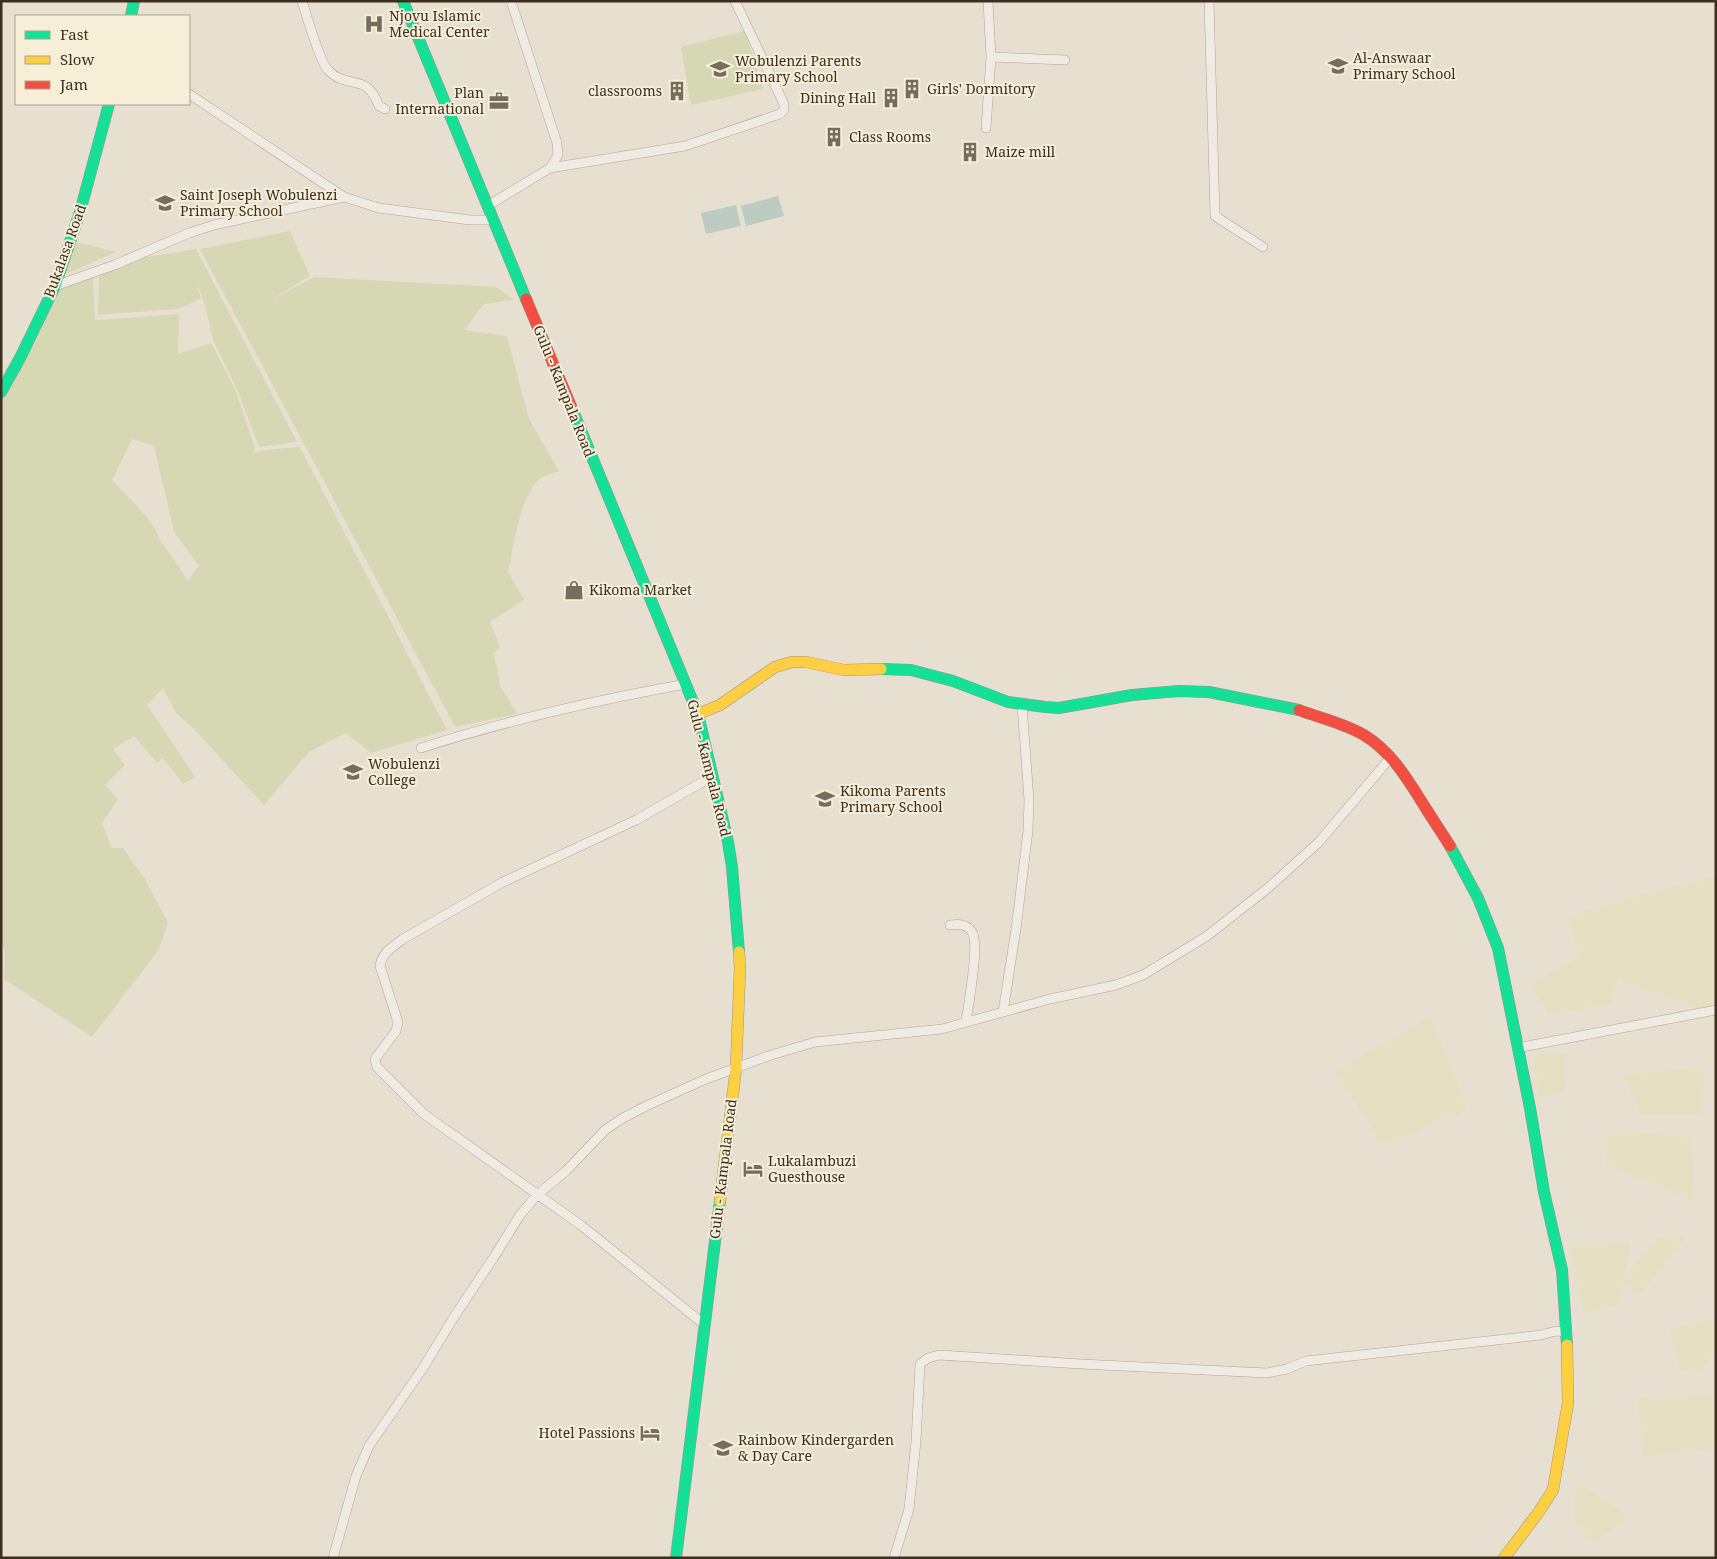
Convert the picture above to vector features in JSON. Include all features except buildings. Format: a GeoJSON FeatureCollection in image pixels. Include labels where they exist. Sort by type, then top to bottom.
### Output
{"type":"FeatureCollection","features":[{"type":"Feature","properties":{"kind":"street"},"geometry":{"type":"LineString","coordinates":[[131,15],[134,1]]}},
{"type":"Feature","properties":{"kind":"street"},"geometry":{"type":"LineString","coordinates":[[302,1],[326,69],[344,80],[367,87],[372,91],[379,106],[385,109]]}},
{"type":"Feature","properties":{"kind":"street","name":"Gulu - Kampala Road"},"geometry":{"type":"LineString","coordinates":[[404,1],[698,714],[728,842],[740,968],[736,1068],[679,1557]]}},
{"type":"Feature","properties":{"kind":"street"},"geometry":{"type":"LineString","coordinates":[[511,1],[557,143],[558,155],[550,168]]}},
{"type":"Feature","properties":{"kind":"street"},"geometry":{"type":"LineString","coordinates":[[488,205],[550,168],[685,146],[780,114],[784,110],[781,96],[735,1]]}},
{"type":"Feature","properties":{"kind":"street"},"geometry":{"type":"LineString","coordinates":[[986,128],[991,57],[988,1]]}},
{"type":"Feature","properties":{"kind":"street"},"geometry":{"type":"LineString","coordinates":[[1209,1],[1215,216],[1263,247]]}},
{"type":"Feature","properties":{"kind":"street"},"geometry":{"type":"LineString","coordinates":[[991,57],[1065,60]]}},
{"type":"Feature","properties":{"kind":"street"},"geometry":{"type":"LineString","coordinates":[[190,95],[344,197],[379,208],[470,220],[494,220]]}},
{"type":"Feature","properties":{"kind":"street","name":"Bukalasa Road"},"geometry":{"type":"LineString","coordinates":[[1,392],[55,286],[80,212],[109,105]]}},
{"type":"Feature","properties":{"kind":"street"},"geometry":{"type":"LineString","coordinates":[[55,286],[117,264],[189,233],[214,225],[344,197]]}},
{"type":"Feature","properties":{"kind":"street"},"geometry":{"type":"LineString","coordinates":[[698,714],[720,705],[775,667],[792,662],[806,662],[844,670],[889,668],[911,670],[927,673],[990,696],[1022,705],[1059,708],[1155,693],[1179,691],[1209,692],[1292,708],[1342,725],[1362,734],[1377,744],[1392,758],[1409,781],[1448,843],[1478,898],[1498,948],[1530,1108],[1544,1192],[1562,1270],[1568,1403],[1553,1490],[1504,1558]]}},
{"type":"Feature","properties":{"kind":"street"},"geometry":{"type":"LineString","coordinates":[[421,748],[467,733],[557,711],[620,696],[686,684]]}},
{"type":"Feature","properties":{"kind":"street"},"geometry":{"type":"LineString","coordinates":[[1002,1012],[1016,929],[1028,831],[1029,800],[1022,705]]}},
{"type":"Feature","properties":{"kind":"street"},"geometry":{"type":"LineString","coordinates":[[333,1558],[356,1476],[369,1446],[423,1368],[520,1215],[537,1195],[566,1171],[605,1130],[623,1118],[706,1079],[815,1042],[942,1029],[1050,999],[1116,985],[1143,975],[1206,936],[1268,888],[1319,842],[1392,758]]}},
{"type":"Feature","properties":{"kind":"street"},"geometry":{"type":"LineString","coordinates":[[705,1325],[582,1226],[424,1114],[377,1067],[374,1059],[396,1031],[398,1022],[380,966],[381,957],[403,939],[503,882],[636,820],[713,776]]}},
{"type":"Feature","properties":{"kind":"street"},"geometry":{"type":"LineString","coordinates":[[950,925],[960,924],[966,926],[972,931],[975,939],[966,1022]]}},
{"type":"Feature","properties":{"kind":"street"},"geometry":{"type":"LineString","coordinates":[[1517,1048],[1716,1010]]}},
{"type":"Feature","properties":{"kind":"street"},"geometry":{"type":"LineString","coordinates":[[894,1558],[910,1509],[920,1364],[928,1358],[938,1355],[1091,1365],[1267,1373],[1287,1369],[1306,1361],[1541,1335],[1556,1331],[1566,1332]]}},
{"type":"Feature","properties":{"kind":"shaded area"},"geometry":{"type":"Polygon","coordinates":[[[778,196],[784,216],[746,226],[741,206],[778,196]]]}},
{"type":"Feature","properties":{"kind":"shaded area"},"geometry":{"type":"Polygon","coordinates":[[[736,205],[741,226],[706,234],[701,213],[736,205]]]}},
{"type":"Feature","properties":{"kind":"shaded area"},"geometry":{"type":"Polygon","coordinates":[[[1716,876],[1716,1008],[1709,1011],[1624,983],[1618,978],[1610,1004],[1548,1014],[1530,985],[1579,957],[1568,918],[1575,914],[1676,885],[1678,887],[1716,876]]]}},
{"type":"Feature","properties":{"kind":"shaded area"},"geometry":{"type":"Polygon","coordinates":[[[1431,1016],[1468,1110],[1382,1145],[1335,1071],[1431,1016]]]}},
{"type":"Feature","properties":{"kind":"shaded area"},"geometry":{"type":"Polygon","coordinates":[[[1567,1054],[1565,1091],[1540,1098],[1533,1056],[1567,1054]]]}},
{"type":"Feature","properties":{"kind":"shaded area"},"geometry":{"type":"Polygon","coordinates":[[[1705,1068],[1701,1114],[1641,1114],[1623,1074],[1705,1068]]]}},
{"type":"Feature","properties":{"kind":"shaded area"},"geometry":{"type":"Polygon","coordinates":[[[1609,1131],[1692,1137],[1694,1200],[1606,1165],[1609,1131]]]}},
{"type":"Feature","properties":{"kind":"shaded area"},"geometry":{"type":"Polygon","coordinates":[[[1687,1236],[1639,1296],[1624,1281],[1619,1305],[1583,1313],[1568,1244],[1631,1243],[1625,1276],[1657,1238],[1687,1236]]]}},
{"type":"Feature","properties":{"kind":"shaded area"},"geometry":{"type":"Polygon","coordinates":[[[1716,1318],[1716,1350],[1699,1374],[1678,1369],[1670,1329],[1716,1318]]]}},
{"type":"Feature","properties":{"kind":"shaded area"},"geometry":{"type":"Polygon","coordinates":[[[1716,1394],[1716,1448],[1643,1457],[1638,1398],[1716,1394]]]}},
{"type":"Feature","properties":{"kind":"shaded area"},"geometry":{"type":"Polygon","coordinates":[[[1577,1482],[1629,1517],[1592,1544],[1573,1515],[1577,1482]]]}},
{"type":"Feature","properties":{"kind":"green space"},"geometry":{"type":"Polygon","coordinates":[[[745,31],[763,89],[691,105],[681,47],[745,31]]]}},
{"type":"Feature","properties":{"kind":"green space"},"geometry":{"type":"Polygon","coordinates":[[[290,231],[310,276],[266,303],[314,277],[496,287],[514,300],[484,304],[464,330],[507,336],[529,419],[559,471],[541,478],[534,485],[523,507],[519,521],[508,572],[524,600],[490,622],[500,647],[493,654],[500,686],[517,714],[455,727],[200,249],[290,231]]]}},
{"type":"Feature","properties":{"kind":"green space"},"geometry":{"type":"Polygon","coordinates":[[[76,242],[116,252],[61,276],[76,242]]]}},
{"type":"Feature","properties":{"kind":"green space"},"geometry":{"type":"Polygon","coordinates":[[[196,249],[297,442],[259,447],[238,391],[213,340],[205,305],[196,281],[201,298],[177,309],[98,315],[99,275],[147,257],[196,249]]]}},
{"type":"Feature","properties":{"kind":"green space"},"geometry":{"type":"Polygon","coordinates":[[[93,278],[95,320],[179,314],[178,354],[211,343],[236,391],[255,449],[254,453],[265,450],[300,447],[447,730],[371,753],[346,733],[309,752],[264,805],[194,729],[176,713],[163,688],[147,705],[195,777],[183,784],[163,758],[157,763],[134,736],[113,749],[125,765],[105,785],[118,799],[102,823],[112,848],[123,848],[145,879],[168,923],[158,951],[92,1037],[4,979],[5,953],[1,940],[1,394],[52,291],[93,278]],[[132,439],[112,480],[147,518],[159,540],[188,581],[199,566],[174,532],[154,446],[132,439]]]}},
{"type":"Feature","properties":{"kind":"traffic: fast"},"geometry":{"type":"LineString","coordinates":[[131,15],[134,1]]}},
{"type":"Feature","properties":{"kind":"traffic: fast"},"geometry":{"type":"LineString","coordinates":[[403,1],[526,299]]}},
{"type":"Feature","properties":{"kind":"traffic: fast"},"geometry":{"type":"LineString","coordinates":[[1,392],[55,286],[80,212],[109,105]]}},
{"type":"Feature","properties":{"kind":"traffic: fast"},"geometry":{"type":"LineString","coordinates":[[573,411],[698,714],[728,842],[739,952]]}},
{"type":"Feature","properties":{"kind":"traffic: fast"},"geometry":{"type":"LineString","coordinates":[[881,669],[911,670],[953,681],[1008,702],[1045,707],[1059,708],[1132,695],[1179,691],[1209,692],[1299,710]]}},
{"type":"Feature","properties":{"kind":"traffic: fast"},"geometry":{"type":"LineString","coordinates":[[1450,846],[1478,898],[1498,948],[1530,1108],[1544,1192],[1562,1270],[1567,1345]]}},
{"type":"Feature","properties":{"kind":"traffic: fast"},"geometry":{"type":"LineString","coordinates":[[676,1558],[720,1201]]}},
{"type":"Feature","properties":{"kind":"traffic: slow"},"geometry":{"type":"LineString","coordinates":[[698,714],[720,705],[775,667],[792,662],[806,662],[844,670],[881,669]]}},
{"type":"Feature","properties":{"kind":"traffic: slow"},"geometry":{"type":"LineString","coordinates":[[720,1201],[736,1068],[739,952]]}},
{"type":"Feature","properties":{"kind":"traffic: slow"},"geometry":{"type":"LineString","coordinates":[[1504,1558],[1553,1490],[1568,1403],[1567,1345]]}},
{"type":"Feature","properties":{"kind":"traffic: jam"},"geometry":{"type":"LineString","coordinates":[[526,299],[573,411]]}},
{"type":"Feature","properties":{"kind":"traffic: jam"},"geometry":{"type":"LineString","coordinates":[[1299,710],[1356,731],[1383,750],[1406,777],[1450,846]]}},
{"type":"Feature","properties":{"kind":"place","name":"Njovu Islamic Medical Center"},"geometry":{"type":"Point","coordinates":[374,24]}},
{"type":"Feature","properties":{"kind":"place","name":"Al-Answaar Primary School"},"geometry":{"type":"Point","coordinates":[1338,66]}},
{"type":"Feature","properties":{"kind":"place","name":"Wobulenzi Parents Primary School"},"geometry":{"type":"Point","coordinates":[720,69]}},
{"type":"Feature","properties":{"kind":"place","name":"Girls' Dormitory"},"geometry":{"type":"Point","coordinates":[912,89]}},
{"type":"Feature","properties":{"kind":"place","name":"classrooms"},"geometry":{"type":"Point","coordinates":[677,91]}},
{"type":"Feature","properties":{"kind":"place","name":"Dining Hall"},"geometry":{"type":"Point","coordinates":[891,98]}},
{"type":"Feature","properties":{"kind":"place","name":"Plan International"},"geometry":{"type":"Point","coordinates":[499,101]}},
{"type":"Feature","properties":{"kind":"place","name":"Class Rooms"},"geometry":{"type":"Point","coordinates":[834,137]}},
{"type":"Feature","properties":{"kind":"place","name":"Maize mill"},"geometry":{"type":"Point","coordinates":[970,152]}},
{"type":"Feature","properties":{"kind":"place","name":"Saint Joseph Wobulenzi Primary School"},"geometry":{"type":"Point","coordinates":[165,203]}},
{"type":"Feature","properties":{"kind":"place","name":"Kikoma Market"},"geometry":{"type":"Point","coordinates":[574,590]}},
{"type":"Feature","properties":{"kind":"place","name":"Wobulenzi College"},"geometry":{"type":"Point","coordinates":[353,772]}},
{"type":"Feature","properties":{"kind":"place","name":"Kikoma Parents Primary School"},"geometry":{"type":"Point","coordinates":[825,799]}},
{"type":"Feature","properties":{"kind":"place","name":"Lukalambuzi Guesthouse"},"geometry":{"type":"Point","coordinates":[753,1169]}},
{"type":"Feature","properties":{"kind":"place","name":"Hotel Passions"},"geometry":{"type":"Point","coordinates":[650,1433]}},
{"type":"Feature","properties":{"kind":"place","name":"Rainbow Kindergarden & Day Care"},"geometry":{"type":"Point","coordinates":[723,1448]}}]}
